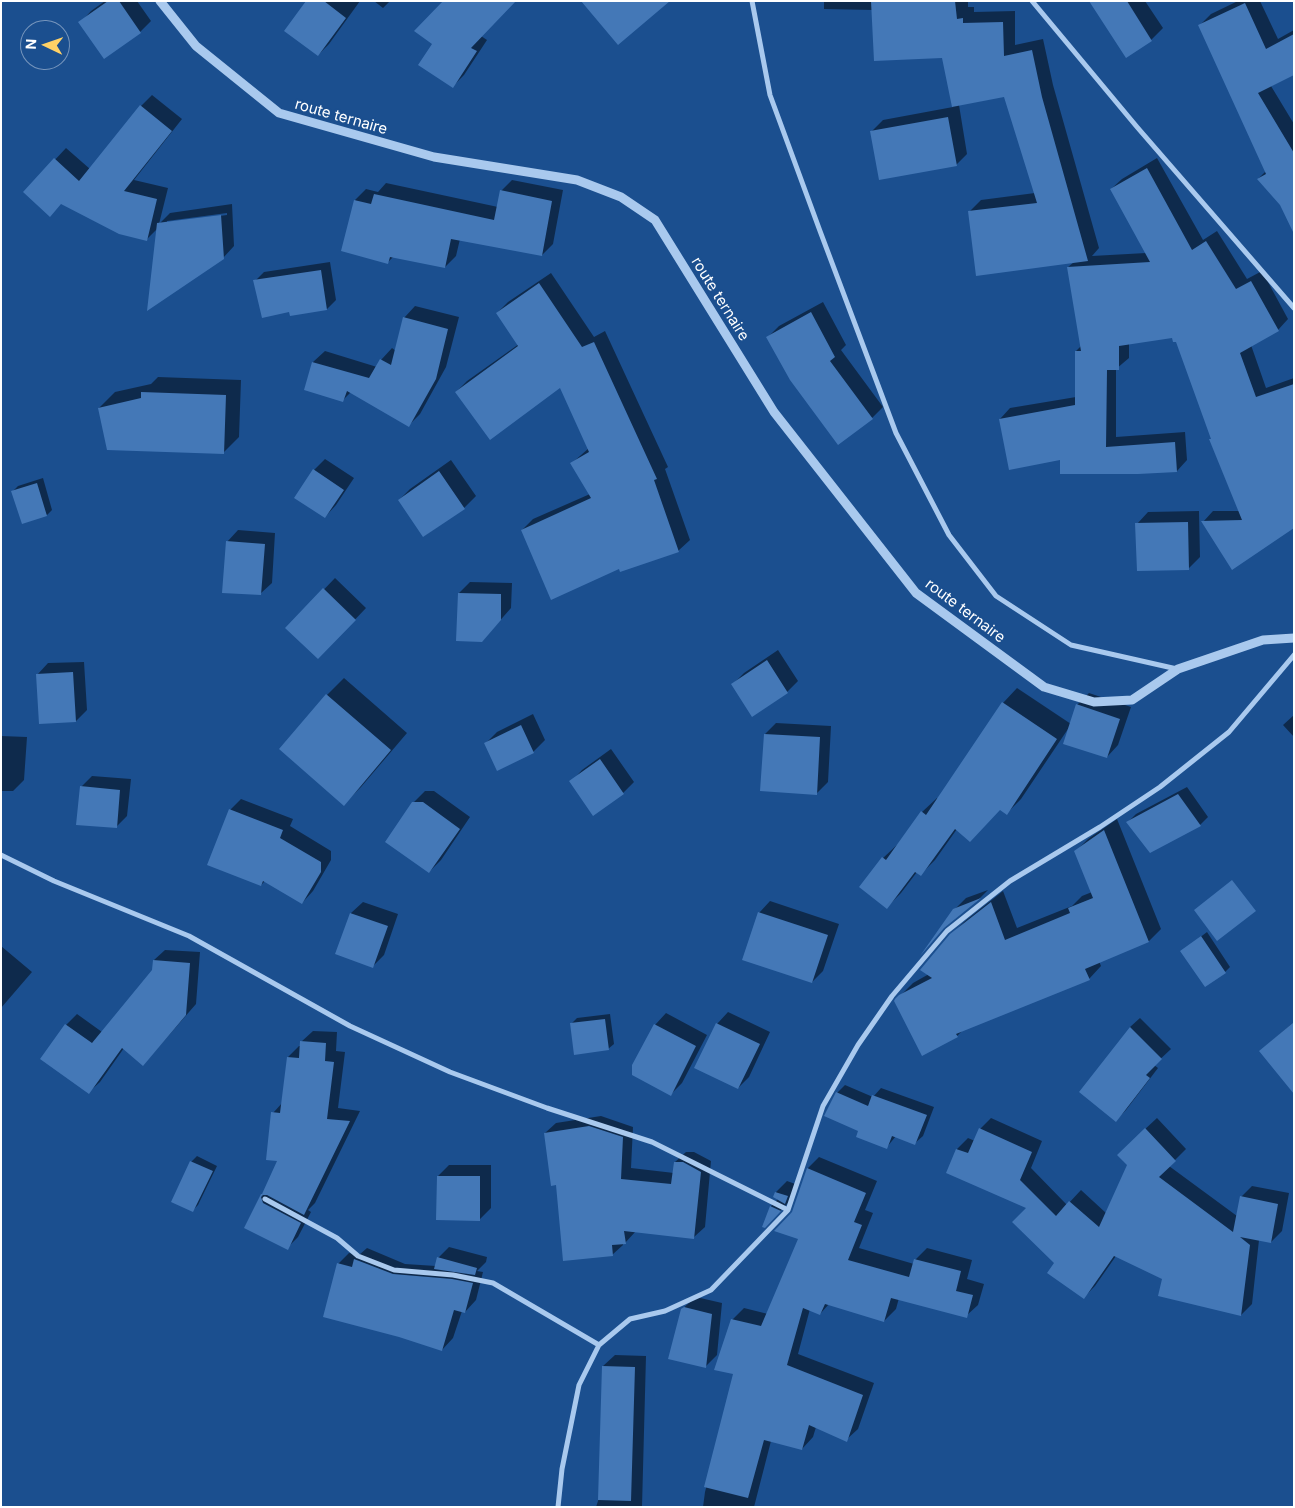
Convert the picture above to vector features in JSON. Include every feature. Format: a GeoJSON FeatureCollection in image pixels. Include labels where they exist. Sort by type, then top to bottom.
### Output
{"type":"FeatureCollection","features":[{"type":"Feature","properties":{"kind":"street","name":"route ternaire"},"geometry":{"type":"LineString","coordinates":[[160,1],[196,46],[279,113],[434,157],[576,180],[621,197],[655,220],[774,412],[916,593],[1044,687],[1094,702],[1132,700],[1178,669],[1263,640],[1294,638]]}},
{"type":"Feature","properties":{"kind":"street"},"geometry":{"type":"LineString","coordinates":[[752,1],[770,95],[896,433],[949,535],[996,596],[1071,645],[1178,669]]}},
{"type":"Feature","properties":{"kind":"street"},"geometry":{"type":"LineString","coordinates":[[1032,1],[1143,134],[1294,308]]}},
{"type":"Feature","properties":{"kind":"street"},"geometry":{"type":"LineString","coordinates":[[558,1507],[562,1469],[579,1386],[599,1345],[630,1319],[666,1311],[711,1290],[788,1210],[823,1106],[858,1045],[892,996],[947,931],[1010,881],[1100,827],[1160,787],[1229,732],[1294,655]]}},
{"type":"Feature","properties":{"kind":"street"},"geometry":{"type":"LineString","coordinates":[[1,855],[54,881],[188,936],[350,1026],[450,1072],[547,1108],[652,1142],[788,1210]]}},
{"type":"Feature","properties":{"kind":"street"},"geometry":{"type":"LineString","coordinates":[[265,1199],[337,1238],[358,1256],[394,1270],[453,1275],[493,1283],[599,1345]]}},
{"type":"Feature","properties":{"kind":"building"},"geometry":{"type":"Polygon","coordinates":[[[108,1],[119,1],[141,33],[104,59],[78,22],[108,1]]]}},
{"type":"Feature","properties":{"kind":"building"},"geometry":{"type":"Polygon","coordinates":[[[306,1],[324,1],[346,18],[318,56],[284,31],[306,1]]]}},
{"type":"Feature","properties":{"kind":"building"},"geometry":{"type":"Polygon","coordinates":[[[443,1],[516,1],[471,48],[477,51],[453,88],[418,65],[432,44],[414,31],[443,1]]]}},
{"type":"Feature","properties":{"kind":"building"},"geometry":{"type":"Polygon","coordinates":[[[581,1],[670,1],[618,45],[581,1]]]}},
{"type":"Feature","properties":{"kind":"building"},"geometry":{"type":"Polygon","coordinates":[[[871,1],[955,1],[957,19],[963,18],[963,23],[1003,22],[1004,56],[1032,50],[1042,97],[1088,261],[976,276],[968,211],[1037,203],[1004,97],[952,107],[942,58],[874,61],[871,1]]]}},
{"type":"Feature","properties":{"kind":"building"},"geometry":{"type":"Polygon","coordinates":[[[1089,1],[1127,1],[1152,41],[1126,58],[1089,1]]]}},
{"type":"Feature","properties":{"kind":"building"},"geometry":{"type":"Polygon","coordinates":[[[1245,3],[1266,49],[1294,34],[1294,75],[1258,93],[1294,153],[1294,234],[1280,205],[1257,179],[1266,174],[1198,25],[1245,3]]]}},
{"type":"Feature","properties":{"kind":"building"},"geometry":{"type":"Polygon","coordinates":[[[140,105],[172,131],[124,191],[157,199],[147,241],[119,234],[61,204],[50,217],[23,192],[54,158],[79,181],[140,105]]]}},
{"type":"Feature","properties":{"kind":"building"},"geometry":{"type":"Polygon","coordinates":[[[948,117],[957,166],[879,180],[870,131],[948,117]]]}},
{"type":"Feature","properties":{"kind":"building"},"geometry":{"type":"Polygon","coordinates":[[[1147,168],[1192,250],[1206,241],[1236,289],[1251,281],[1279,331],[1240,353],[1256,397],[1294,384],[1294,528],[1232,570],[1201,521],[1242,520],[1209,439],[1211,439],[1176,342],[1173,342],[1172,338],[1119,346],[1119,370],[1107,370],[1106,447],[1175,442],[1177,472],[1060,474],[1060,460],[1009,470],[999,419],[1075,405],[1075,351],[1081,351],[1067,267],[1150,262],[1110,189],[1147,168]]]}},
{"type":"Feature","properties":{"kind":"building"},"geometry":{"type":"Polygon","coordinates":[[[500,190],[552,201],[542,256],[451,239],[445,268],[390,257],[388,264],[341,251],[354,200],[371,204],[374,194],[494,220],[500,190]]]}},
{"type":"Feature","properties":{"kind":"building"},"geometry":{"type":"Polygon","coordinates":[[[221,215],[224,259],[147,311],[157,223],[221,215]]]}},
{"type":"Feature","properties":{"kind":"building"},"geometry":{"type":"Polygon","coordinates":[[[321,270],[327,310],[290,316],[289,312],[262,318],[253,280],[321,270]]]}},
{"type":"Feature","properties":{"kind":"building"},"geometry":{"type":"Polygon","coordinates":[[[539,283],[582,347],[594,342],[657,479],[654,480],[679,552],[620,572],[619,569],[551,600],[521,530],[591,498],[570,463],[589,452],[560,388],[490,440],[455,392],[518,346],[496,313],[539,283]]]}},
{"type":"Feature","properties":{"kind":"building"},"geometry":{"type":"Polygon","coordinates":[[[811,312],[835,357],[830,361],[873,419],[838,445],[790,380],[766,337],[811,312]]]}},
{"type":"Feature","properties":{"kind":"building"},"geometry":{"type":"Polygon","coordinates":[[[403,317],[448,329],[436,379],[409,427],[347,391],[343,402],[304,390],[312,362],[369,378],[380,359],[391,365],[403,317]]]}},
{"type":"Feature","properties":{"kind":"building"},"geometry":{"type":"Polygon","coordinates":[[[141,392],[226,395],[224,454],[107,450],[98,408],[141,398],[141,392]]]}},
{"type":"Feature","properties":{"kind":"building"},"geometry":{"type":"Polygon","coordinates":[[[313,469],[344,490],[325,518],[294,498],[313,469]]]}},
{"type":"Feature","properties":{"kind":"building"},"geometry":{"type":"Polygon","coordinates":[[[439,471],[465,509],[423,537],[398,500],[439,471]]]}},
{"type":"Feature","properties":{"kind":"building"},"geometry":{"type":"Polygon","coordinates":[[[37,483],[47,516],[22,524],[11,491],[37,483]]]}},
{"type":"Feature","properties":{"kind":"building"},"geometry":{"type":"Polygon","coordinates":[[[1188,522],[1189,570],[1137,571],[1135,523],[1188,522]]]}},
{"type":"Feature","properties":{"kind":"building"},"geometry":{"type":"Polygon","coordinates":[[[226,541],[265,544],[261,595],[222,593],[226,541]]]}},
{"type":"Feature","properties":{"kind":"building"},"geometry":{"type":"Polygon","coordinates":[[[323,588],[356,620],[318,659],[285,628],[323,588]]]}},
{"type":"Feature","properties":{"kind":"building"},"geometry":{"type":"Polygon","coordinates":[[[458,593],[501,594],[501,620],[482,642],[456,641],[458,593]]]}},
{"type":"Feature","properties":{"kind":"building"},"geometry":{"type":"Polygon","coordinates":[[[767,660],[788,693],[752,717],[731,684],[767,660]]]}},
{"type":"Feature","properties":{"kind":"building"},"geometry":{"type":"Polygon","coordinates":[[[73,672],[76,722],[39,724],[36,674],[73,672]]]}},
{"type":"Feature","properties":{"kind":"building"},"geometry":{"type":"Polygon","coordinates":[[[326,694],[391,750],[344,806],[279,749],[326,694]]]}},
{"type":"Feature","properties":{"kind":"building"},"geometry":{"type":"Polygon","coordinates":[[[1002,702],[1057,739],[1007,815],[1000,810],[970,842],[955,829],[921,876],[915,872],[887,909],[859,887],[882,857],[886,860],[921,811],[926,815],[1002,702]]]}},
{"type":"Feature","properties":{"kind":"building"},"geometry":{"type":"Polygon","coordinates":[[[1076,704],[1120,719],[1107,758],[1063,744],[1076,704]]]}},
{"type":"Feature","properties":{"kind":"building"},"geometry":{"type":"Polygon","coordinates":[[[521,725],[534,753],[497,771],[484,743],[521,725]]]}},
{"type":"Feature","properties":{"kind":"building"},"geometry":{"type":"Polygon","coordinates":[[[764,734],[820,737],[817,795],[760,791],[764,734]]]}},
{"type":"Feature","properties":{"kind":"building"},"geometry":{"type":"Polygon","coordinates":[[[600,759],[624,794],[593,816],[569,781],[600,759]]]}},
{"type":"Feature","properties":{"kind":"building"},"geometry":{"type":"Polygon","coordinates":[[[80,786],[120,790],[117,828],[76,825],[80,786]]]}},
{"type":"Feature","properties":{"kind":"building"},"geometry":{"type":"Polygon","coordinates":[[[1178,794],[1201,826],[1150,853],[1126,822],[1178,794]]]}},
{"type":"Feature","properties":{"kind":"building"},"geometry":{"type":"Polygon","coordinates":[[[412,802],[423,802],[460,829],[429,873],[385,842],[412,802]]]}},
{"type":"Feature","properties":{"kind":"building"},"geometry":{"type":"Polygon","coordinates":[[[229,809],[283,830],[280,838],[321,862],[321,872],[302,904],[263,881],[261,886],[207,865],[229,809]]]}},
{"type":"Feature","properties":{"kind":"building"},"geometry":{"type":"Polygon","coordinates":[[[1104,830],[1149,942],[1085,969],[1090,980],[956,1034],[958,1037],[922,1056],[894,1001],[895,999],[899,995],[932,978],[920,970],[950,934],[991,902],[1005,940],[1070,913],[1068,908],[1093,898],[1074,851],[1104,830]]]}},
{"type":"Feature","properties":{"kind":"building"},"geometry":{"type":"Polygon","coordinates":[[[1232,880],[1256,911],[1217,941],[1194,910],[1232,880]]]}},
{"type":"Feature","properties":{"kind":"building"},"geometry":{"type":"Polygon","coordinates":[[[981,898],[944,928],[920,956],[953,909],[981,898]]]}},
{"type":"Feature","properties":{"kind":"building"},"geometry":{"type":"Polygon","coordinates":[[[758,912],[828,935],[812,983],[742,960],[758,912]]]}},
{"type":"Feature","properties":{"kind":"building"},"geometry":{"type":"Polygon","coordinates":[[[350,913],[388,926],[373,968],[335,954],[350,913]]]}},
{"type":"Feature","properties":{"kind":"building"},"geometry":{"type":"Polygon","coordinates":[[[1201,936],[1226,973],[1205,987],[1180,951],[1201,936]]]}},
{"type":"Feature","properties":{"kind":"building"},"geometry":{"type":"Polygon","coordinates":[[[153,960],[190,963],[186,1015],[143,1066],[122,1048],[89,1094],[40,1059],[65,1024],[92,1043],[152,970],[153,960]]]}},
{"type":"Feature","properties":{"kind":"building"},"geometry":{"type":"Polygon","coordinates":[[[605,1019],[609,1050],[574,1055],[570,1023],[605,1019]]]}},
{"type":"Feature","properties":{"kind":"building"},"geometry":{"type":"Polygon","coordinates":[[[1294,1022],[1294,1094],[1259,1051],[1294,1022]]]}},
{"type":"Feature","properties":{"kind":"building"},"geometry":{"type":"Polygon","coordinates":[[[716,1023],[760,1044],[738,1089],[694,1068],[716,1023]]]}},
{"type":"Feature","properties":{"kind":"building"},"geometry":{"type":"Polygon","coordinates":[[[654,1024],[696,1046],[671,1096],[632,1075],[632,1065],[654,1024]]]}},
{"type":"Feature","properties":{"kind":"building"},"geometry":{"type":"Polygon","coordinates":[[[1130,1027],[1162,1059],[1146,1075],[1150,1078],[1116,1122],[1079,1092],[1130,1027]]]}},
{"type":"Feature","properties":{"kind":"building"},"geometry":{"type":"Polygon","coordinates":[[[300,1041],[326,1043],[325,1061],[334,1062],[327,1119],[350,1121],[304,1215],[267,1195],[261,1197],[263,1203],[301,1223],[288,1250],[244,1228],[277,1161],[266,1160],[271,1112],[280,1113],[287,1057],[299,1058],[300,1041]]]}},
{"type":"Feature","properties":{"kind":"building"},"geometry":{"type":"Polygon","coordinates":[[[836,1092],[868,1106],[872,1095],[927,1115],[915,1145],[892,1136],[887,1149],[856,1137],[858,1131],[824,1116],[836,1092]]]}},
{"type":"Feature","properties":{"kind":"building"},"geometry":{"type":"Polygon","coordinates":[[[589,1126],[623,1137],[621,1179],[671,1184],[674,1162],[683,1162],[701,1172],[694,1239],[624,1231],[626,1244],[612,1245],[613,1256],[563,1261],[556,1185],[551,1186],[544,1133],[589,1126]]]}},
{"type":"Feature","properties":{"kind":"building"},"geometry":{"type":"Polygon","coordinates":[[[979,1128],[1032,1152],[1020,1180],[1056,1216],[1069,1201],[1099,1227],[1127,1165],[1117,1155],[1145,1128],[1176,1161],[1159,1177],[1233,1232],[1240,1196],[1278,1204],[1271,1243],[1240,1237],[1250,1245],[1241,1316],[1158,1296],[1162,1279],[1114,1256],[1084,1299],[1047,1273],[1054,1263],[1012,1222],[1026,1208],[946,1173],[956,1149],[968,1153],[979,1128]]]}},
{"type":"Feature","properties":{"kind":"building"},"geometry":{"type":"Polygon","coordinates":[[[190,1161],[213,1171],[193,1212],[171,1202],[190,1161]]]}},
{"type":"Feature","properties":{"kind":"building"},"geometry":{"type":"Polygon","coordinates":[[[807,1168],[866,1193],[854,1222],[862,1225],[848,1260],[909,1277],[914,1259],[961,1271],[956,1291],[973,1295],[967,1318],[891,1298],[884,1322],[825,1304],[820,1315],[803,1308],[787,1365],[863,1395],[847,1442],[809,1425],[802,1450],[764,1440],[748,1498],[704,1487],[733,1374],[714,1370],[731,1319],[761,1326],[798,1239],[774,1231],[792,1212],[807,1168]]]}},
{"type":"Feature","properties":{"kind":"building"},"geometry":{"type":"Polygon","coordinates":[[[437,1176],[480,1176],[480,1221],[436,1220],[437,1176]]]}},
{"type":"Feature","properties":{"kind":"building"},"geometry":{"type":"Polygon","coordinates":[[[775,1192],[788,1196],[785,1204],[773,1197],[775,1192]]]}},
{"type":"Feature","properties":{"kind":"building"},"geometry":{"type":"Polygon","coordinates":[[[770,1206],[781,1211],[765,1228],[762,1227],[770,1206]]]}},
{"type":"Feature","properties":{"kind":"building"},"geometry":{"type":"Polygon","coordinates":[[[437,1257],[477,1268],[475,1275],[434,1269],[437,1257]]]}},
{"type":"Feature","properties":{"kind":"building"},"geometry":{"type":"Polygon","coordinates":[[[354,1259],[393,1274],[452,1279],[473,1283],[465,1313],[454,1310],[442,1351],[399,1337],[323,1317],[337,1263],[352,1267],[354,1259]]]}},
{"type":"Feature","properties":{"kind":"building"},"geometry":{"type":"Polygon","coordinates":[[[684,1307],[712,1314],[706,1368],[668,1359],[681,1309],[684,1307]]]}},
{"type":"Feature","properties":{"kind":"building"},"geometry":{"type":"Polygon","coordinates":[[[602,1366],[635,1367],[631,1501],[598,1500],[602,1366]]]}}]}
